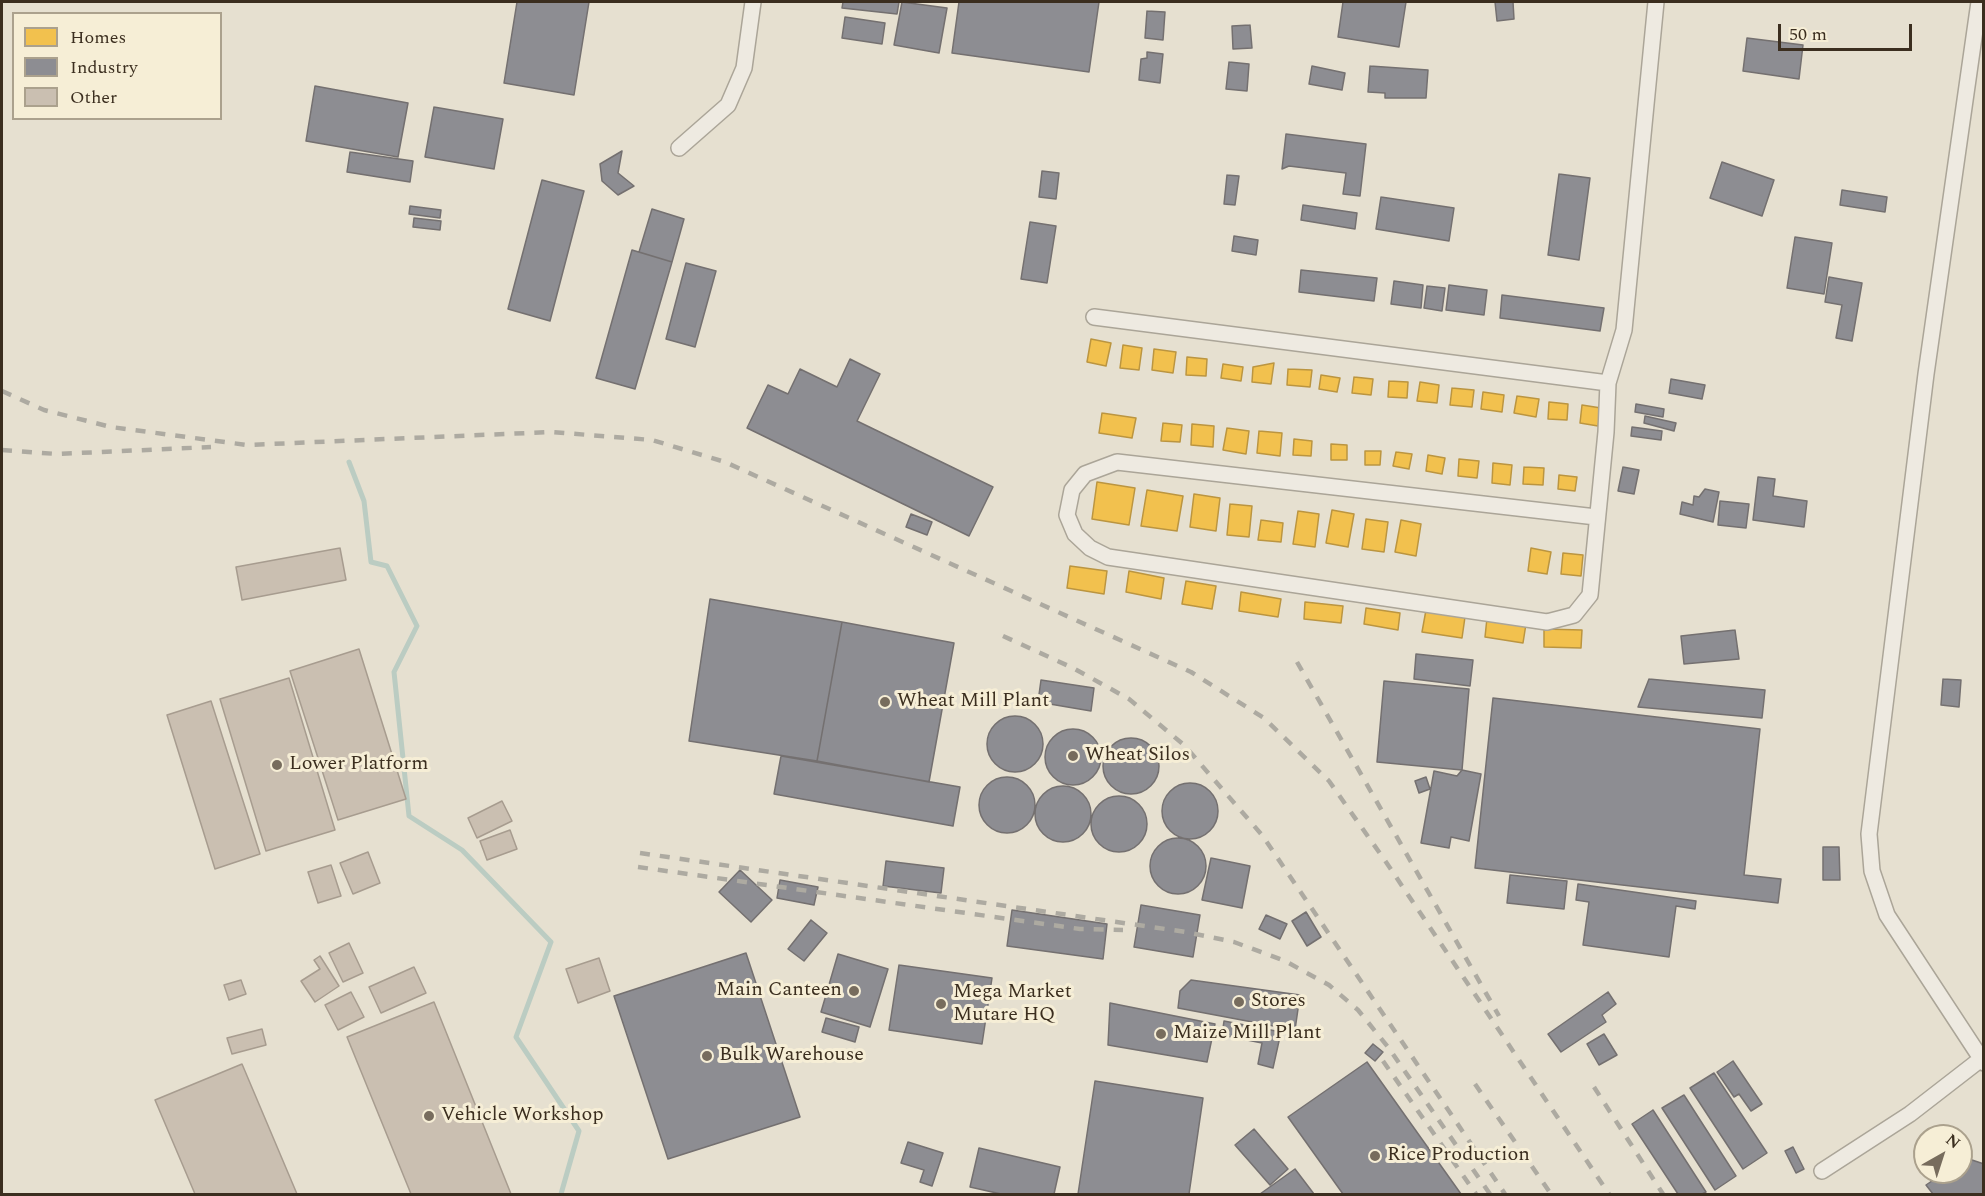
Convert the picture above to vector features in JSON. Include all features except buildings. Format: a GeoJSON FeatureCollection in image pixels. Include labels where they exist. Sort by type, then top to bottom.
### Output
{"type":"FeatureCollection","features":[{"type":"Feature","properties":{"kind":"street"},"geometry":{"type":"LineString","coordinates":[[679,148],[728,105],[744,68],[753,2]]}},
{"type":"Feature","properties":{"kind":"street"},"geometry":{"type":"LineString","coordinates":[[1596,517],[1117,462],[1085,474],[1072,490],[1067,514],[1075,534],[1090,548],[1108,557],[1547,622],[1574,615],[1590,595],[1606,432],[1608,383],[1624,330],[1656,2]]}},
{"type":"Feature","properties":{"kind":"street"},"geometry":{"type":"LineString","coordinates":[[1822,1172],[1910,1114],[1982,1061],[1887,915],[1872,871],[1869,834],[1926,374],[1978,2]]}},
{"type":"Feature","properties":{"kind":"street"},"geometry":{"type":"LineString","coordinates":[[1094,317],[1608,383]]}},
{"type":"Feature","properties":{"kind":"waterway"},"geometry":{"type":"LineString","coordinates":[[349,462],[364,501],[371,562],[387,566],[417,626],[394,672],[409,816],[462,850],[551,942],[516,1037],[579,1131],[561,1194]]}},
{"type":"Feature","properties":{"kind":"railway"},"geometry":{"type":"LineString","coordinates":[[2,391],[44,410],[111,427],[247,445],[551,432],[652,440],[725,462],[1191,672],[1264,718],[1329,781],[1609,1194]]}},
{"type":"Feature","properties":{"kind":"railway"},"geometry":{"type":"LineString","coordinates":[[2,450],[57,454],[211,447]]}},
{"type":"Feature","properties":{"kind":"railway"},"geometry":{"type":"LineString","coordinates":[[1003,636],[1073,668],[1129,699],[1184,745],[1262,835],[1505,1194]]}},
{"type":"Feature","properties":{"kind":"railway"},"geometry":{"type":"LineString","coordinates":[[1297,662],[1499,1016]]}},
{"type":"Feature","properties":{"kind":"railway"},"geometry":{"type":"LineString","coordinates":[[640,853],[1186,932],[1234,942],[1285,961],[1329,985],[1358,1010],[1388,1047],[1490,1194]]}},
{"type":"Feature","properties":{"kind":"railway"},"geometry":{"type":"LineString","coordinates":[[638,867],[1080,929],[1123,930]]}},
{"type":"Feature","properties":{"kind":"railway"},"geometry":{"type":"LineString","coordinates":[[1383,1061],[1476,1194]]}},
{"type":"Feature","properties":{"kind":"railway"},"geometry":{"type":"LineString","coordinates":[[1475,1084],[1551,1194]]}},
{"type":"Feature","properties":{"kind":"railway"},"geometry":{"type":"LineString","coordinates":[[1594,1087],[1663,1194]]}},
{"type":"Feature","properties":{"kind":"place","name":"Wheat Mill Plant"},"geometry":{"type":"Point","coordinates":[885,702]}},
{"type":"Feature","properties":{"kind":"place","name":"Wheat Silos"},"geometry":{"type":"Point","coordinates":[1073,756]}},
{"type":"Feature","properties":{"kind":"place","name":"Lower Platform"},"geometry":{"type":"Point","coordinates":[277,765]}},
{"type":"Feature","properties":{"kind":"place","name":"Main Canteen"},"geometry":{"type":"Point","coordinates":[854,991]}},
{"type":"Feature","properties":{"kind":"place","name":"Stores"},"geometry":{"type":"Point","coordinates":[1239,1002]}},
{"type":"Feature","properties":{"kind":"place","name":"Mega Market Mutare HQ"},"geometry":{"type":"Point","coordinates":[941,1004]}},
{"type":"Feature","properties":{"kind":"place","name":"Maize Mill Plant"},"geometry":{"type":"Point","coordinates":[1161,1034]}},
{"type":"Feature","properties":{"kind":"place","name":"Bulk Warehouse"},"geometry":{"type":"Point","coordinates":[707,1056]}},
{"type":"Feature","properties":{"kind":"place","name":"Vehicle Workshop"},"geometry":{"type":"Point","coordinates":[429,1116]}},
{"type":"Feature","properties":{"kind":"place","name":"Rice Production"},"geometry":{"type":"Point","coordinates":[1375,1156]}}]}
